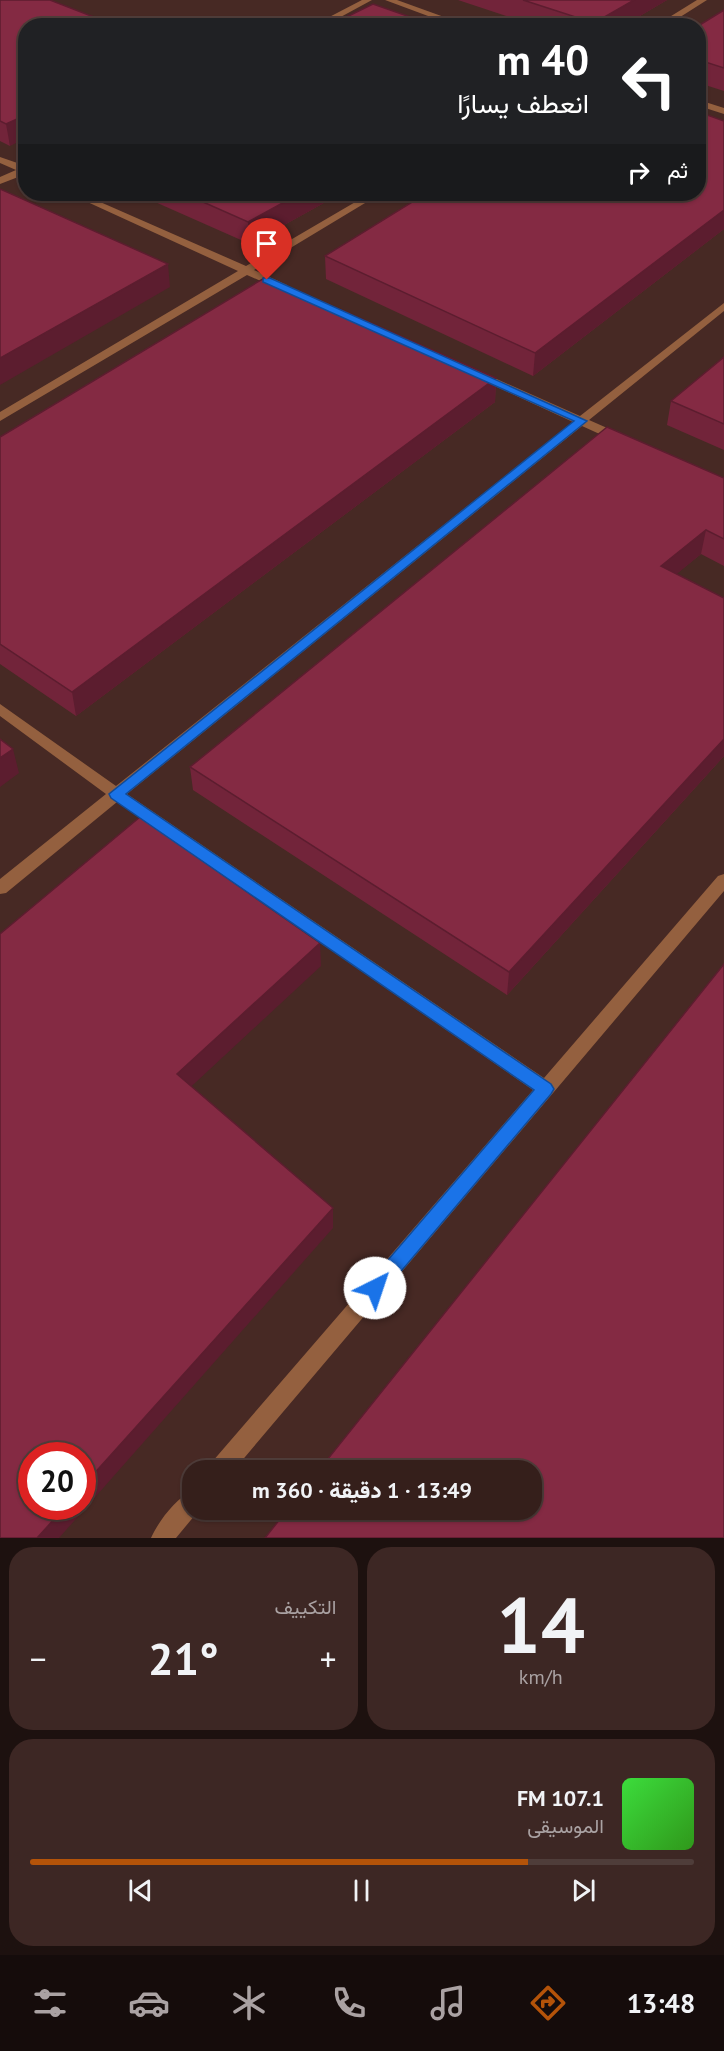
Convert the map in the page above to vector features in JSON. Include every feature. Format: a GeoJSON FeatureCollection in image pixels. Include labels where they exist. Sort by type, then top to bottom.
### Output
{"type":"FeatureCollection","features":[{"type":"Feature","properties":{"kind":"lane"},"geometry":{"type":"LineString","coordinates":[[332,18],[368,0]]}},
{"type":"Feature","properties":{"kind":"lane"},"geometry":{"type":"LineString","coordinates":[[389,0],[442,18]]}},
{"type":"Feature","properties":{"kind":"lane"},"geometry":{"type":"LineString","coordinates":[[673,18],[703,0]]}},
{"type":"Feature","properties":{"kind":"lane"},"geometry":{"type":"LineString","coordinates":[[706,105],[724,111]]}},
{"type":"Feature","properties":{"kind":"lane"},"geometry":{"type":"LineString","coordinates":[[0,160],[18,167]]}},
{"type":"Feature","properties":{"kind":"lane"},"geometry":{"type":"LineString","coordinates":[[0,181],[18,173]]}},
{"type":"Feature","properties":{"kind":"lane"},"geometry":{"type":"LineString","coordinates":[[91,201],[289,290]]}},
{"type":"Feature","properties":{"kind":"lane"},"geometry":{"type":"LineString","coordinates":[[0,417],[363,201]]}},
{"type":"Feature","properties":{"kind":"lane"},"geometry":{"type":"LineString","coordinates":[[0,888],[724,306]]}},
{"type":"Feature","properties":{"kind":"lane"},"geometry":{"type":"LineString","coordinates":[[462,367],[632,444]]}},
{"type":"Feature","properties":{"kind":"lane"},"geometry":{"type":"LineString","coordinates":[[0,709],[116,794],[546,1089]]}},
{"type":"Feature","properties":{"kind":"lane"},"geometry":{"type":"LineString","coordinates":[[229,1460],[724,880]]}},
{"type":"Feature","properties":{"kind":"lane"},"geometry":{"type":"LineString","coordinates":[[162,1538],[182,1514]]}},
{"type":"Feature","properties":{"kind":"building"},"geometry":{"type":"Polygon","coordinates":[[[50,0],[96,18],[18,18],[18,119],[6,124],[0,121],[0,1],[50,0]]]}},
{"type":"Feature","properties":{"kind":"building"},"geometry":{"type":"Polygon","coordinates":[[[523,0],[634,0],[603,18],[579,18],[523,0]]]}},
{"type":"Feature","properties":{"kind":"building"},"geometry":{"type":"Polygon","coordinates":[[[373,4],[413,18],[344,18],[373,4]]]}},
{"type":"Feature","properties":{"kind":"building"},"geometry":{"type":"Polygon","coordinates":[[[724,10],[724,68],[706,62],[706,21],[724,10]]]}},
{"type":"Feature","properties":{"kind":"building"},"geometry":{"type":"Polygon","coordinates":[[[706,115],[724,121],[724,210],[535,353],[325,256],[414,201],[706,201],[706,115]]]}},
{"type":"Feature","properties":{"kind":"building"},"geometry":{"type":"Polygon","coordinates":[[[0,189],[18,197],[18,201],[27,201],[168,264],[0,358],[0,189]]]}},
{"type":"Feature","properties":{"kind":"building"},"geometry":{"type":"Polygon","coordinates":[[[201,201],[286,201],[248,222],[201,201]]]}},
{"type":"Feature","properties":{"kind":"building"},"geometry":{"type":"Polygon","coordinates":[[[266,277],[496,378],[72,692],[0,644],[0,437],[266,277]]]}},
{"type":"Feature","properties":{"kind":"building"},"geometry":{"type":"Polygon","coordinates":[[[724,357],[724,424],[671,401],[724,357]]]}},
{"type":"Feature","properties":{"kind":"building"},"geometry":{"type":"Polygon","coordinates":[[[607,427],[724,478],[724,539],[706,530],[661,566],[724,598],[724,739],[509,972],[190,767],[607,427]]]}},
{"type":"Feature","properties":{"kind":"building"},"geometry":{"type":"Polygon","coordinates":[[[0,739],[13,749],[0,758],[0,739]]]}},
{"type":"Feature","properties":{"kind":"building"},"geometry":{"type":"Polygon","coordinates":[[[140,817],[320,943],[177,1074],[333,1208],[96,1471],[96,1442],[18,1442],[18,1520],[53,1520],[37,1538],[0,1538],[0,934],[140,817]]]}},
{"type":"Feature","properties":{"kind":"building"},"geometry":{"type":"Polygon","coordinates":[[[724,964],[724,1538],[265,1538],[279,1520],[542,1520],[542,1460],[327,1460],[724,964]]]}},
{"type":"Feature","properties":{"kind":"route"},"geometry":{"type":"LineString","coordinates":[[267,280],[581,421],[116,794],[546,1089],[375,1288]]}}]}
